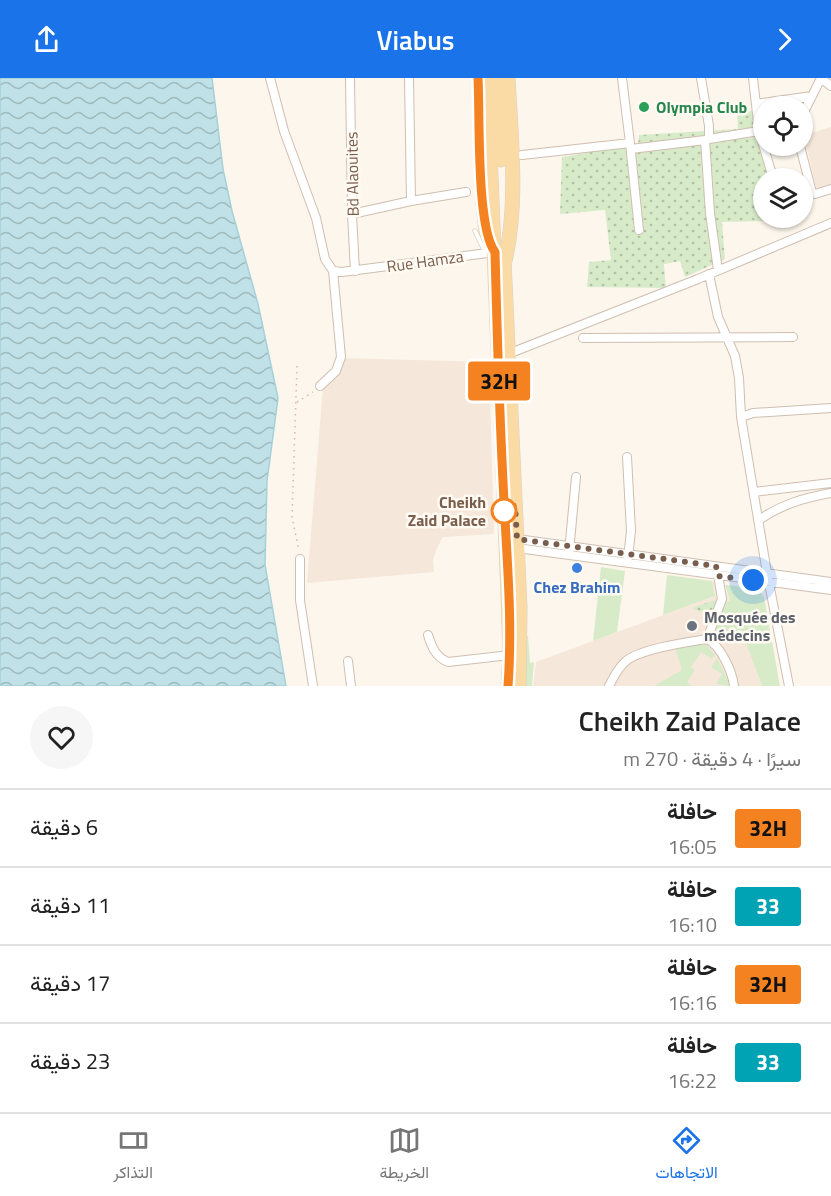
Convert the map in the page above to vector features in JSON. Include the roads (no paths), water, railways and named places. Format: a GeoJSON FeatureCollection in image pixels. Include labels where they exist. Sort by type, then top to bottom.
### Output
{"type":"FeatureCollection","features":[{"type":"Feature","properties":{"kind":"main road"},"geometry":{"type":"LineString","coordinates":[[478,78],[483,204],[490,253]]}},
{"type":"Feature","properties":{"kind":"main road"},"geometry":{"type":"LineString","coordinates":[[487,78],[490,253],[510,655],[508,686]]}},
{"type":"Feature","properties":{"kind":"main road"},"geometry":{"type":"LineString","coordinates":[[498,78],[520,620],[519,686]]}},
{"type":"Feature","properties":{"kind":"main road"},"geometry":{"type":"LineString","coordinates":[[504,264],[511,230],[512,198],[508,78]]}},
{"type":"Feature","properties":{"kind":"street"},"geometry":{"type":"LineString","coordinates":[[270,78],[284,131],[316,218],[325,259],[333,271],[341,357],[336,371],[320,386]]}},
{"type":"Feature","properties":{"kind":"street","name":"Bd Alaouites"},"geometry":{"type":"LineString","coordinates":[[350,78],[355,271]]}},
{"type":"Feature","properties":{"kind":"street"},"geometry":{"type":"LineString","coordinates":[[409,78],[411,201]]}},
{"type":"Feature","properties":{"kind":"street"},"geometry":{"type":"LineString","coordinates":[[622,78],[639,230]]}},
{"type":"Feature","properties":{"kind":"street"},"geometry":{"type":"LineString","coordinates":[[701,78],[709,126],[707,140],[710,213],[718,270]]}},
{"type":"Feature","properties":{"kind":"street"},"geometry":{"type":"LineString","coordinates":[[753,78],[755,96]]}},
{"type":"Feature","properties":{"kind":"street"},"geometry":{"type":"LineString","coordinates":[[811,96],[821,79],[831,86]]}},
{"type":"Feature","properties":{"kind":"street"},"geometry":{"type":"LineString","coordinates":[[522,155],[707,140],[753,133]]}},
{"type":"Feature","properties":{"kind":"street"},"geometry":{"type":"LineString","coordinates":[[803,156],[812,193],[831,189]]}},
{"type":"Feature","properties":{"kind":"street"},"geometry":{"type":"LineString","coordinates":[[352,214],[466,192]]}},
{"type":"Feature","properties":{"kind":"street"},"geometry":{"type":"LineString","coordinates":[[508,354],[831,223]]}},
{"type":"Feature","properties":{"kind":"street","name":"Rue Hamza"},"geometry":{"type":"LineString","coordinates":[[333,271],[355,271],[490,253]]}},
{"type":"Feature","properties":{"kind":"street"},"geometry":{"type":"LineString","coordinates":[[709,274],[715,306],[735,356],[739,378],[741,417],[789,686]]}},
{"type":"Feature","properties":{"kind":"street"},"geometry":{"type":"LineString","coordinates":[[583,338],[794,337]]}},
{"type":"Feature","properties":{"kind":"street"},"geometry":{"type":"LineString","coordinates":[[741,417],[753,413],[831,408]]}},
{"type":"Feature","properties":{"kind":"street"},"geometry":{"type":"LineString","coordinates":[[627,457],[631,531],[628,559]]}},
{"type":"Feature","properties":{"kind":"street"},"geometry":{"type":"LineString","coordinates":[[569,550],[576,477]]}},
{"type":"Feature","properties":{"kind":"street"},"geometry":{"type":"LineString","coordinates":[[754,492],[831,483]]}},
{"type":"Feature","properties":{"kind":"street"},"geometry":{"type":"LineString","coordinates":[[759,520],[787,504],[807,497],[831,493]]}},
{"type":"Feature","properties":{"kind":"street"},"geometry":{"type":"LineString","coordinates":[[517,544],[628,559],[718,576],[831,582]]}},
{"type":"Feature","properties":{"kind":"street"},"geometry":{"type":"LineString","coordinates":[[300,559],[300,600],[313,686]]}},
{"type":"Feature","properties":{"kind":"street"},"geometry":{"type":"LineString","coordinates":[[628,559],[716,566],[831,590]]}},
{"type":"Feature","properties":{"kind":"street"},"geometry":{"type":"LineString","coordinates":[[707,639],[722,599],[716,566]]}},
{"type":"Feature","properties":{"kind":"street"},"geometry":{"type":"LineString","coordinates":[[428,636],[432,649],[441,659],[448,662],[510,655]]}},
{"type":"Feature","properties":{"kind":"street"},"geometry":{"type":"LineString","coordinates":[[609,686],[622,665],[632,657],[658,648],[707,639],[714,643],[726,664],[734,686]]}},
{"type":"Feature","properties":{"kind":"street"},"geometry":{"type":"LineString","coordinates":[[348,661],[351,686]]}},
{"type":"Feature","properties":{"kind":"lane"},"geometry":{"type":"LineString","coordinates":[[475,231],[490,253]]}},
{"type":"Feature","properties":{"kind":"water"},"geometry":{"type":"Polygon","coordinates":[[[0,78],[212,78],[223,169],[232,211],[258,304],[278,398],[267,481],[265,565],[286,686],[0,686],[0,78]]]}},
{"type":"Feature","properties":{"kind":"place","name":"Olympia Club"},"geometry":{"type":"Point","coordinates":[644,107]}},
{"type":"Feature","properties":{"kind":"place","name":"Cheikh Zaid Palace"},"geometry":{"type":"Point","coordinates":[504,511]}},
{"type":"Feature","properties":{"kind":"place","name":"Chez Brahim"},"geometry":{"type":"Point","coordinates":[577,568]}},
{"type":"Feature","properties":{"kind":"place","name":"Mosquée des médecins"},"geometry":{"type":"Point","coordinates":[692,626]}}]}
